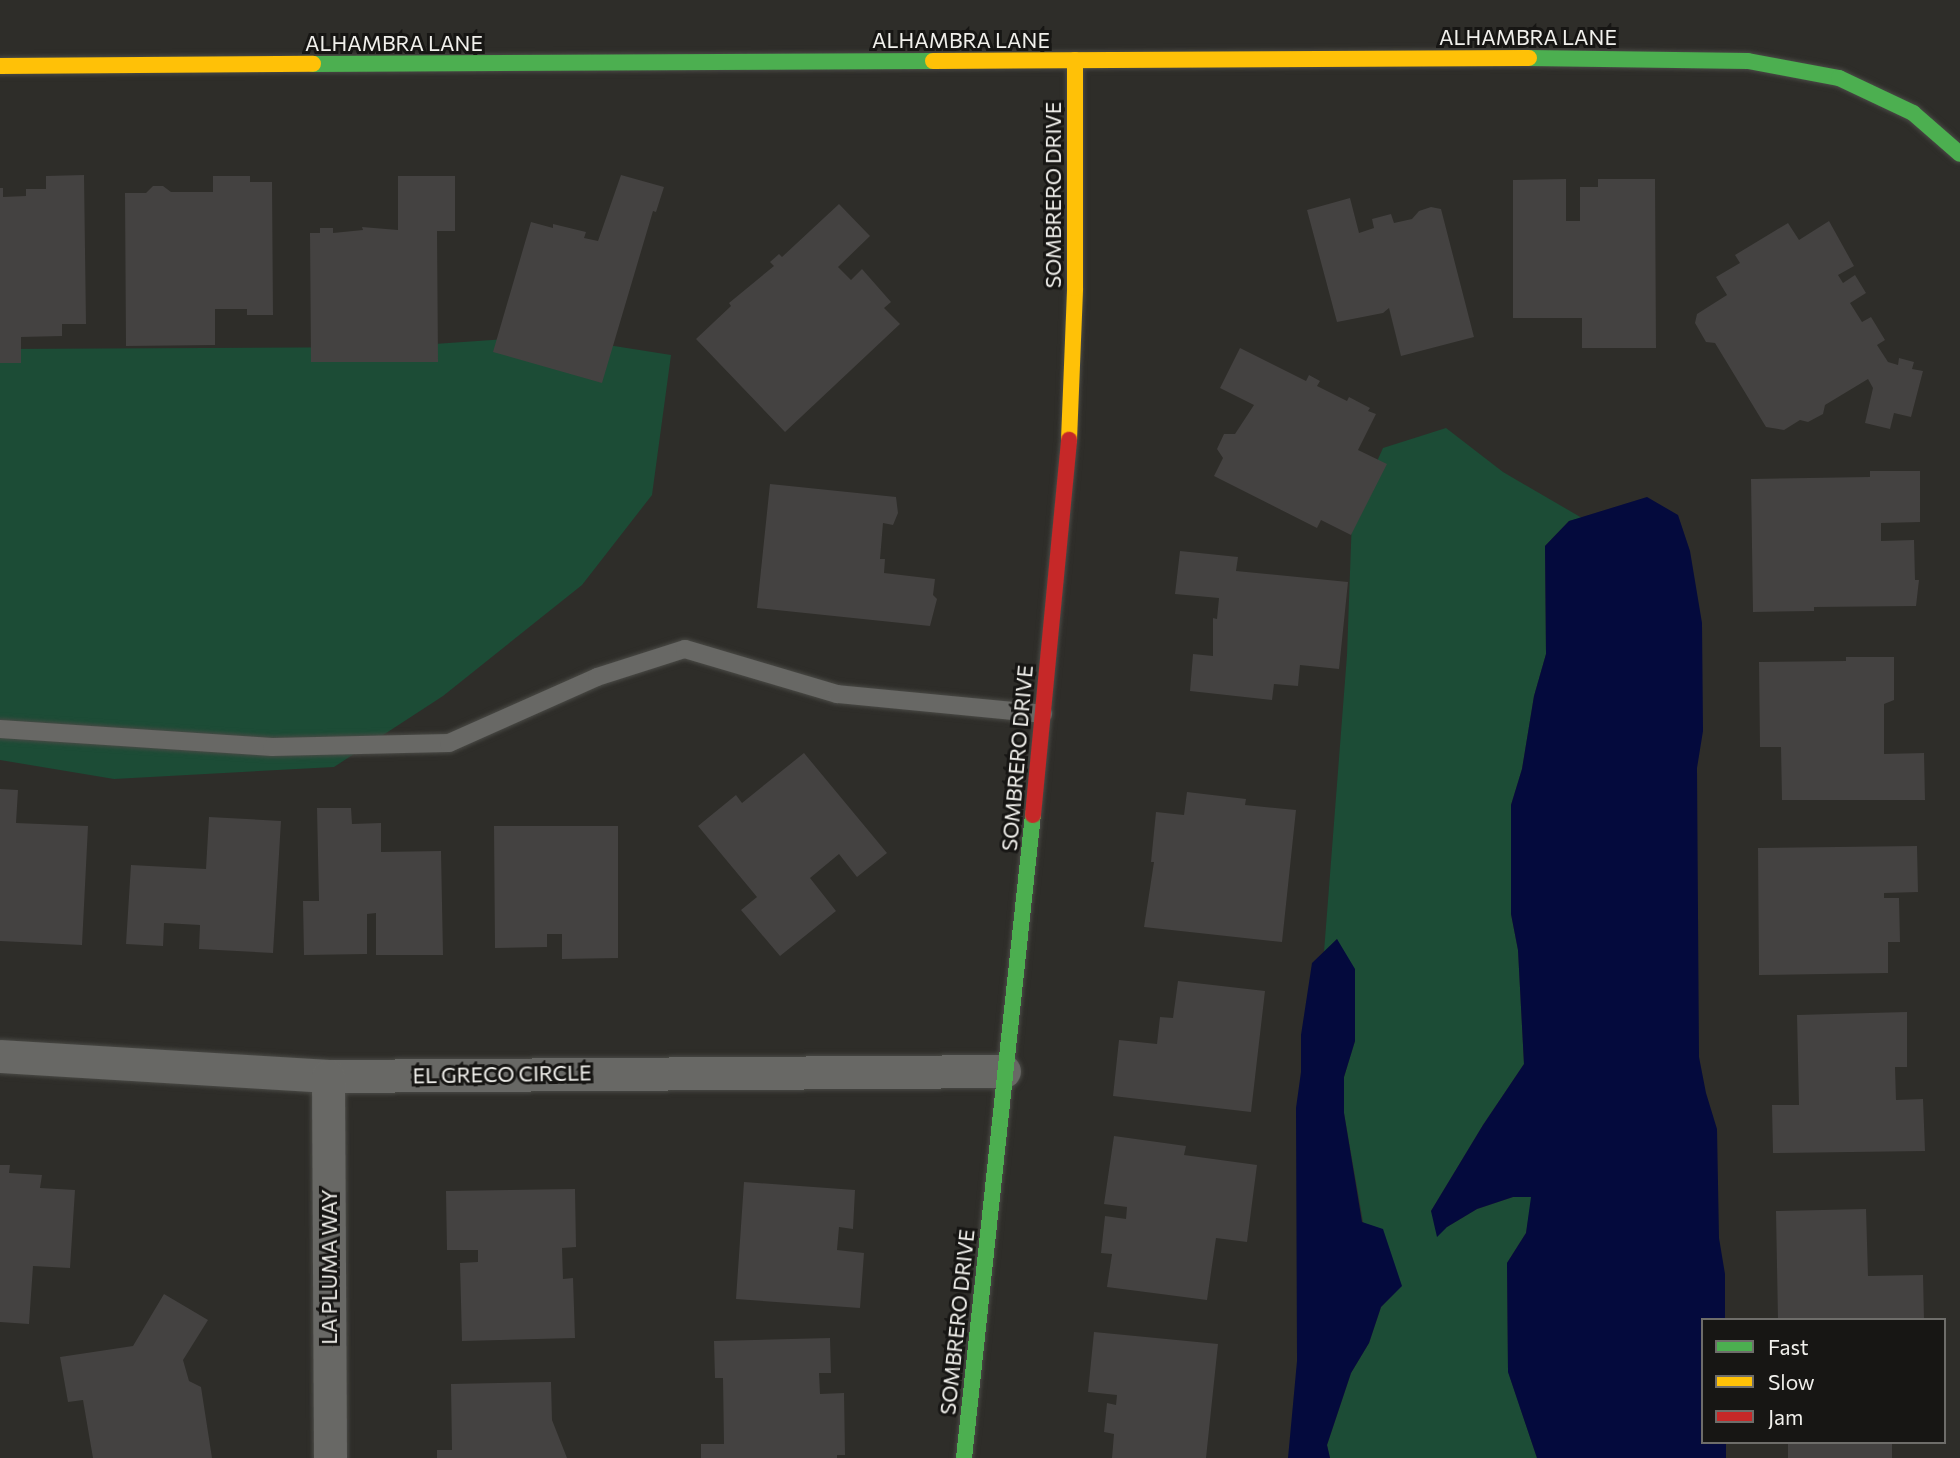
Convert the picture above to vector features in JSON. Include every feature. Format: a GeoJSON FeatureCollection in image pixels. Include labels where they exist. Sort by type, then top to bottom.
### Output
{"type":"FeatureCollection","features":[{"type":"Feature","properties":{"kind":"street","name":"ALHAMBRA LANE"},"geometry":{"type":"LineString","coordinates":[[0,66],[1641,57],[1748,61],[1839,78],[1913,113],[1960,154]]}},
{"type":"Feature","properties":{"kind":"street","name":"SOMBRERO DRIVE"},"geometry":{"type":"LineString","coordinates":[[964,1458],[1043,715],[1070,433],[1074,288],[1074,60]]}},
{"type":"Feature","properties":{"kind":"street","name":"EL GRECO CIRCLE"},"geometry":{"type":"LineString","coordinates":[[0,1056],[328,1076],[1004,1071]]}},
{"type":"Feature","properties":{"kind":"street","name":"LA PLUMA WAY"},"geometry":{"type":"LineString","coordinates":[[328,1076],[330,1458]]}},
{"type":"Feature","properties":{"kind":"lane"},"geometry":{"type":"LineString","coordinates":[[0,729],[272,747],[449,743],[597,677],[685,649],[837,694],[1043,715]]}},
{"type":"Feature","properties":{"kind":"green space"},"geometry":{"type":"Polygon","coordinates":[[[551,336],[671,355],[652,495],[582,585],[443,696],[334,767],[114,779],[0,760],[0,349],[391,347],[551,336]]]}},
{"type":"Feature","properties":{"kind":"green space"},"geometry":{"type":"Polygon","coordinates":[[[1446,428],[1503,472],[1582,518],[1569,521],[1545,546],[1546,654],[1534,696],[1522,769],[1511,805],[1511,914],[1518,950],[1524,1064],[1431,1211],[1447,1227],[1477,1209],[1513,1197],[1532,1197],[1526,1233],[1507,1263],[1508,1371],[1537,1458],[1330,1458],[1327,1445],[1351,1373],[1369,1343],[1381,1307],[1401,1286],[1363,1222],[1344,1113],[1344,1077],[1355,1041],[1337,939],[1324,952],[1347,655],[1352,517],[1383,448],[1446,428]]]}},
{"type":"Feature","properties":{"kind":"shaded area"},"geometry":{"type":"Polygon","coordinates":[[[1647,497],[1678,515],[1690,551],[1702,623],[1703,731],[1697,768],[1699,1057],[1717,1129],[1719,1238],[1725,1274],[1725,1318],[1701,1318],[1701,1444],[1726,1444],[1726,1458],[1537,1458],[1508,1372],[1507,1263],[1526,1233],[1531,1197],[1513,1197],[1477,1209],[1447,1227],[1437,1237],[1431,1211],[1524,1064],[1518,950],[1511,914],[1511,805],[1522,769],[1534,696],[1546,654],[1545,546],[1569,521],[1647,497]]]}},
{"type":"Feature","properties":{"kind":"shaded area"},"geometry":{"type":"Polygon","coordinates":[[[1337,939],[1355,969],[1355,1041],[1344,1077],[1344,1113],[1362,1222],[1383,1229],[1402,1286],[1381,1307],[1369,1343],[1351,1373],[1327,1445],[1330,1458],[1288,1458],[1297,1361],[1296,1108],[1301,1072],[1301,1035],[1312,963],[1337,939]]]}},
{"type":"Feature","properties":{"kind":"building"},"geometry":{"type":"Polygon","coordinates":[[[84,175],[86,324],[62,324],[62,336],[21,337],[21,363],[0,363],[0,188],[3,188],[3,197],[26,196],[26,189],[46,189],[46,176],[84,175]]]}},
{"type":"Feature","properties":{"kind":"building"},"geometry":{"type":"Polygon","coordinates":[[[621,175],[664,187],[656,212],[653,211],[602,383],[493,352],[531,222],[586,232],[584,238],[598,241],[621,175]]]}},
{"type":"Feature","properties":{"kind":"building"},"geometry":{"type":"Polygon","coordinates":[[[213,176],[250,176],[250,182],[272,182],[273,315],[247,315],[247,309],[215,309],[215,345],[126,346],[125,193],[146,193],[153,186],[163,186],[171,192],[213,192],[213,176]]]}},
{"type":"Feature","properties":{"kind":"building"},"geometry":{"type":"Polygon","coordinates":[[[398,176],[455,176],[455,231],[437,231],[438,362],[311,362],[310,233],[320,233],[320,228],[333,228],[333,233],[363,230],[362,227],[398,230],[398,176]]]}},
{"type":"Feature","properties":{"kind":"building"},"geometry":{"type":"Polygon","coordinates":[[[1566,179],[1566,221],[1580,221],[1580,187],[1598,187],[1598,179],[1655,179],[1656,348],[1582,348],[1582,318],[1513,318],[1513,180],[1566,179]]]}},
{"type":"Feature","properties":{"kind":"building"},"geometry":{"type":"Polygon","coordinates":[[[1350,198],[1359,233],[1374,228],[1372,219],[1391,214],[1394,223],[1412,219],[1419,211],[1431,207],[1441,209],[1474,337],[1401,356],[1389,308],[1383,313],[1337,322],[1307,210],[1350,198]]]}},
{"type":"Feature","properties":{"kind":"building"},"geometry":{"type":"Polygon","coordinates":[[[839,204],[870,236],[838,267],[851,280],[862,269],[891,302],[884,308],[900,324],[785,432],[696,339],[731,306],[729,303],[774,266],[770,262],[779,254],[782,257],[839,204]]]}},
{"type":"Feature","properties":{"kind":"building"},"geometry":{"type":"Polygon","coordinates":[[[1829,221],[1854,266],[1838,275],[1843,283],[1855,275],[1866,293],[1850,303],[1862,322],[1871,317],[1885,340],[1877,345],[1888,362],[1898,365],[1899,358],[1914,362],[1912,369],[1923,371],[1911,417],[1894,413],[1890,429],[1865,423],[1873,388],[1868,379],[1825,405],[1823,414],[1808,422],[1800,420],[1784,430],[1766,427],[1715,343],[1706,342],[1695,323],[1697,314],[1727,295],[1716,277],[1740,263],[1735,255],[1788,223],[1799,240],[1829,221]]]}},
{"type":"Feature","properties":{"kind":"building"},"geometry":{"type":"Polygon","coordinates":[[[1240,348],[1306,381],[1309,375],[1320,381],[1317,386],[1347,401],[1349,397],[1376,414],[1358,450],[1387,464],[1351,535],[1321,520],[1317,528],[1214,476],[1223,458],[1217,449],[1224,434],[1235,434],[1254,405],[1220,388],[1240,348]]]}},
{"type":"Feature","properties":{"kind":"building"},"geometry":{"type":"Polygon","coordinates":[[[1870,471],[1920,471],[1920,522],[1881,523],[1881,541],[1914,540],[1915,580],[1919,580],[1916,606],[1814,607],[1814,611],[1753,612],[1751,479],[1870,477],[1870,471]]]}},
{"type":"Feature","properties":{"kind":"building"},"geometry":{"type":"Polygon","coordinates":[[[770,484],[896,497],[898,513],[893,525],[883,523],[880,559],[885,559],[884,573],[935,579],[933,595],[937,599],[930,626],[757,608],[770,484]]]}},
{"type":"Feature","properties":{"kind":"building"},"geometry":{"type":"Polygon","coordinates":[[[1180,551],[1238,557],[1236,571],[1348,582],[1339,669],[1300,665],[1298,686],[1274,684],[1272,700],[1190,691],[1193,654],[1213,656],[1213,618],[1217,619],[1219,598],[1175,594],[1180,551]]]}},
{"type":"Feature","properties":{"kind":"building"},"geometry":{"type":"Polygon","coordinates":[[[1846,657],[1894,657],[1894,700],[1884,704],[1884,754],[1924,753],[1925,800],[1782,800],[1781,747],[1760,747],[1759,662],[1846,661],[1846,657]]]}},
{"type":"Feature","properties":{"kind":"building"},"geometry":{"type":"Polygon","coordinates":[[[804,753],[887,853],[857,877],[839,854],[810,878],[836,911],[780,956],[741,910],[757,897],[698,826],[736,795],[742,803],[804,753]]]}},
{"type":"Feature","properties":{"kind":"building"},"geometry":{"type":"Polygon","coordinates":[[[0,789],[18,790],[16,823],[88,826],[82,945],[0,941],[0,789]]]}},
{"type":"Feature","properties":{"kind":"building"},"geometry":{"type":"Polygon","coordinates":[[[1187,792],[1246,799],[1245,805],[1296,810],[1282,942],[1144,927],[1154,862],[1151,862],[1156,812],[1184,815],[1187,792]]]}},
{"type":"Feature","properties":{"kind":"building"},"geometry":{"type":"Polygon","coordinates":[[[317,808],[351,808],[352,824],[381,823],[381,852],[441,851],[443,955],[376,955],[376,913],[367,914],[367,954],[304,955],[303,901],[319,901],[317,808]]]}},
{"type":"Feature","properties":{"kind":"building"},"geometry":{"type":"Polygon","coordinates":[[[209,817],[281,821],[273,953],[199,949],[200,925],[164,923],[163,946],[126,944],[131,865],[206,869],[209,817]]]}},
{"type":"Feature","properties":{"kind":"building"},"geometry":{"type":"Polygon","coordinates":[[[494,826],[618,826],[618,958],[562,959],[562,934],[547,934],[547,947],[495,948],[494,826]]]}},
{"type":"Feature","properties":{"kind":"building"},"geometry":{"type":"Polygon","coordinates":[[[1917,846],[1918,892],[1884,893],[1884,898],[1899,898],[1900,942],[1888,942],[1888,973],[1759,975],[1758,848],[1917,846]]]}},
{"type":"Feature","properties":{"kind":"building"},"geometry":{"type":"Polygon","coordinates":[[[1178,981],[1265,991],[1251,1112],[1113,1096],[1119,1040],[1157,1044],[1160,1017],[1173,1018],[1178,981]]]}},
{"type":"Feature","properties":{"kind":"building"},"geometry":{"type":"Polygon","coordinates":[[[1907,1012],[1907,1067],[1895,1067],[1896,1100],[1923,1099],[1925,1151],[1773,1153],[1772,1105],[1799,1105],[1797,1015],[1907,1012]]]}},
{"type":"Feature","properties":{"kind":"building"},"geometry":{"type":"Polygon","coordinates":[[[1114,1136],[1186,1146],[1184,1155],[1257,1165],[1247,1242],[1216,1238],[1207,1300],[1107,1287],[1112,1254],[1101,1253],[1105,1216],[1126,1219],[1127,1207],[1104,1204],[1114,1136]]]}},
{"type":"Feature","properties":{"kind":"building"},"geometry":{"type":"Polygon","coordinates":[[[0,1165],[10,1165],[9,1173],[42,1175],[40,1188],[75,1190],[70,1268],[33,1266],[29,1324],[0,1322],[0,1165]]]}},
{"type":"Feature","properties":{"kind":"building"},"geometry":{"type":"Polygon","coordinates":[[[744,1182],[855,1190],[853,1229],[839,1227],[837,1250],[864,1253],[860,1308],[736,1299],[744,1182]]]}},
{"type":"Feature","properties":{"kind":"building"},"geometry":{"type":"Polygon","coordinates":[[[575,1189],[576,1247],[562,1248],[563,1279],[573,1278],[575,1338],[462,1341],[460,1263],[478,1262],[478,1250],[447,1250],[446,1191],[575,1189]]]}},
{"type":"Feature","properties":{"kind":"building"},"geometry":{"type":"Polygon","coordinates":[[[1866,1209],[1868,1276],[1923,1275],[1924,1318],[1778,1318],[1776,1211],[1866,1209]]]}},
{"type":"Feature","properties":{"kind":"building"},"geometry":{"type":"Polygon","coordinates":[[[164,1294],[208,1320],[183,1360],[189,1381],[201,1387],[212,1458],[93,1458],[83,1400],[68,1402],[60,1357],[133,1346],[164,1294]]]}},
{"type":"Feature","properties":{"kind":"building"},"geometry":{"type":"Polygon","coordinates":[[[1094,1332],[1218,1344],[1206,1458],[1112,1458],[1114,1434],[1104,1432],[1107,1403],[1116,1405],[1117,1395],[1088,1392],[1094,1332]]]}},
{"type":"Feature","properties":{"kind":"building"},"geometry":{"type":"Polygon","coordinates":[[[830,1338],[831,1373],[819,1373],[820,1394],[844,1393],[845,1455],[837,1455],[837,1458],[701,1458],[701,1444],[724,1444],[723,1378],[715,1378],[714,1341],[830,1338]]]}},
{"type":"Feature","properties":{"kind":"building"},"geometry":{"type":"Polygon","coordinates":[[[551,1382],[552,1420],[567,1458],[437,1458],[437,1450],[452,1450],[451,1384],[551,1382]]]}},
{"type":"Feature","properties":{"kind":"building"},"geometry":{"type":"Polygon","coordinates":[[[1788,1444],[1892,1444],[1892,1458],[1788,1458],[1788,1444]]]}},
{"type":"Feature","properties":{"kind":"traffic: fast"},"geometry":{"type":"LineString","coordinates":[[1529,58],[1748,61],[1839,78],[1913,113],[1960,154]]}},
{"type":"Feature","properties":{"kind":"traffic: fast"},"geometry":{"type":"LineString","coordinates":[[313,64],[933,61]]}},
{"type":"Feature","properties":{"kind":"traffic: fast"},"geometry":{"type":"LineString","coordinates":[[964,1458],[1033,815]]}},
{"type":"Feature","properties":{"kind":"traffic: slow"},"geometry":{"type":"LineString","coordinates":[[933,61],[1529,58]]}},
{"type":"Feature","properties":{"kind":"traffic: slow"},"geometry":{"type":"LineString","coordinates":[[1069,440],[1075,288],[1075,60]]}},
{"type":"Feature","properties":{"kind":"traffic: slow"},"geometry":{"type":"LineString","coordinates":[[0,66],[313,64]]}},
{"type":"Feature","properties":{"kind":"traffic: jam"},"geometry":{"type":"LineString","coordinates":[[1033,815],[1069,440]]}}]}
